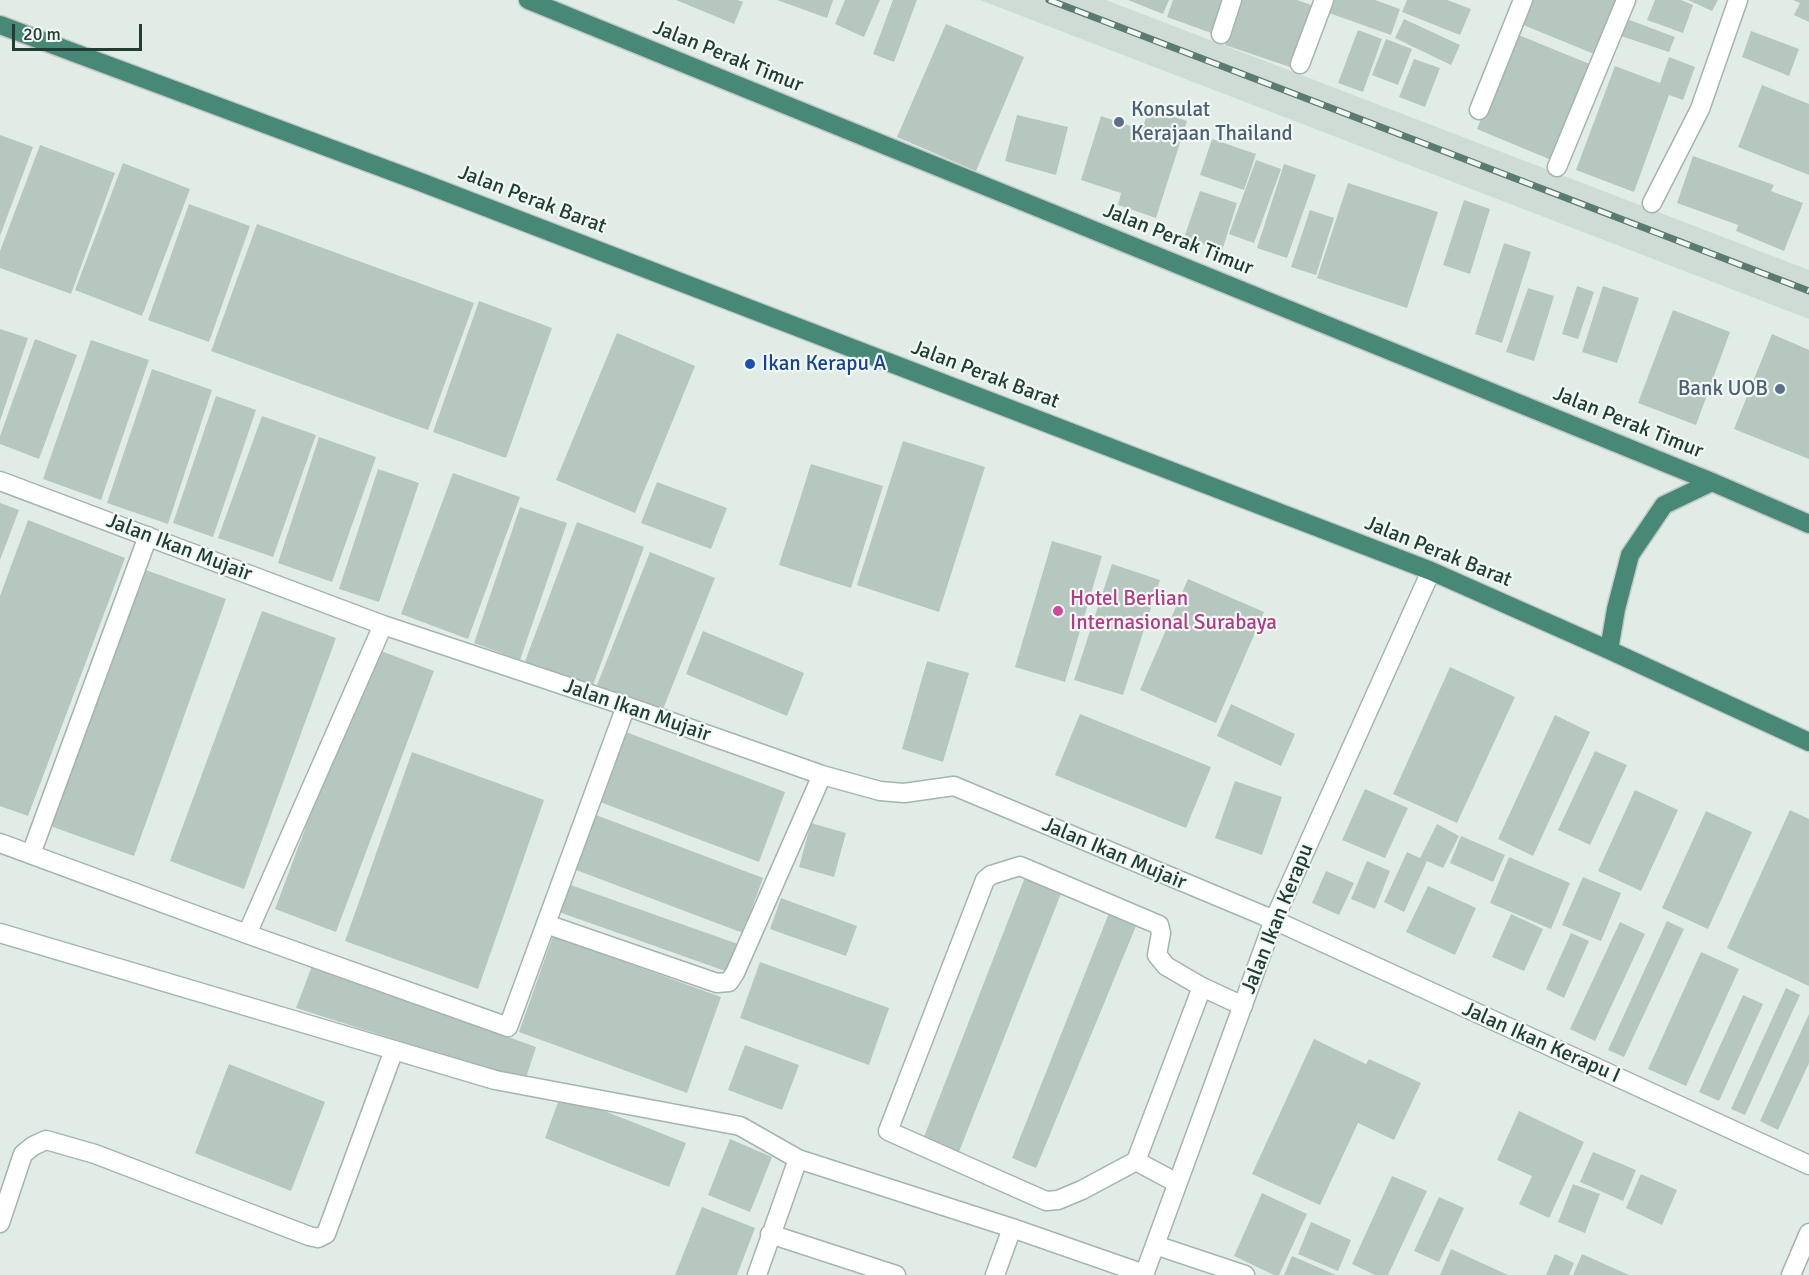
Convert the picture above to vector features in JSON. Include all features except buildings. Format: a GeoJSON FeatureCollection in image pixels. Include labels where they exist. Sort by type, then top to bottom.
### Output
{"type":"FeatureCollection","features":[{"type":"Feature","properties":{"kind":"highway","name":"Jalan Perak Timur"},"geometry":{"type":"LineString","coordinates":[[528,0],[1712,482],[1809,524]]}},
{"type":"Feature","properties":{"kind":"highway","name":"Jalan Perak Barat"},"geometry":{"type":"LineString","coordinates":[[0,25],[435,187],[1431,571],[1809,742]]}},
{"type":"Feature","properties":{"kind":"highway"},"geometry":{"type":"LineString","coordinates":[[1609,650],[1616,609],[1630,555],[1664,505],[1712,482]]}},
{"type":"Feature","properties":{"kind":"street"},"geometry":{"type":"LineString","coordinates":[[1221,34],[1232,0]]}},
{"type":"Feature","properties":{"kind":"street"},"geometry":{"type":"LineString","coordinates":[[1300,64],[1324,0]]}},
{"type":"Feature","properties":{"kind":"street"},"geometry":{"type":"LineString","coordinates":[[1479,110],[1523,0]]}},
{"type":"Feature","properties":{"kind":"street"},"geometry":{"type":"LineString","coordinates":[[1557,167],[1626,0]]}},
{"type":"Feature","properties":{"kind":"street"},"geometry":{"type":"LineString","coordinates":[[1652,202],[1700,109],[1738,0]]}},
{"type":"Feature","properties":{"kind":"street","name":"Jalan Ikan Mujair"},"geometry":{"type":"LineString","coordinates":[[0,482],[383,625],[626,706],[822,775],[880,790],[904,793],[954,786],[1274,920]]}},
{"type":"Feature","properties":{"kind":"street"},"geometry":{"type":"LineString","coordinates":[[32,854],[148,536]]}},
{"type":"Feature","properties":{"kind":"street","name":"Jalan Ikan Kerapu"},"geometry":{"type":"LineString","coordinates":[[1144,1275],[1274,920],[1431,571]]}},
{"type":"Feature","properties":{"kind":"street"},"geometry":{"type":"LineString","coordinates":[[247,934],[383,625]]}},
{"type":"Feature","properties":{"kind":"street"},"geometry":{"type":"LineString","coordinates":[[0,843],[508,1027],[626,706]]}},
{"type":"Feature","properties":{"kind":"street"},"geometry":{"type":"LineString","coordinates":[[546,924],[717,983],[729,982],[822,775]]}},
{"type":"Feature","properties":{"kind":"street"},"geometry":{"type":"LineString","coordinates":[[1202,987],[1136,1161],[1082,1190],[1058,1200],[1046,1201],[888,1131],[985,880],[992,875],[1020,866],[1159,925],[1161,933],[1157,955],[1166,966],[1202,987],[1243,1006]]}},
{"type":"Feature","properties":{"kind":"street","name":"Jalan Ikan Kerapu I"},"geometry":{"type":"LineString","coordinates":[[1274,920],[1809,1165]]}},
{"type":"Feature","properties":{"kind":"street"},"geometry":{"type":"LineString","coordinates":[[0,933],[495,1080],[740,1126],[798,1159],[1012,1228],[1144,1275]]}},
{"type":"Feature","properties":{"kind":"street"},"geometry":{"type":"LineString","coordinates":[[0,1223],[23,1154],[46,1140],[95,1154],[318,1238],[326,1234],[394,1050]]}},
{"type":"Feature","properties":{"kind":"street"},"geometry":{"type":"LineString","coordinates":[[757,1275],[798,1159]]}},
{"type":"Feature","properties":{"kind":"street"},"geometry":{"type":"LineString","coordinates":[[1136,1161],[1177,1183]]}},
{"type":"Feature","properties":{"kind":"street"},"geometry":{"type":"LineString","coordinates":[[995,1275],[1012,1228]]}},
{"type":"Feature","properties":{"kind":"street"},"geometry":{"type":"LineString","coordinates":[[1791,1275],[1809,1233]]}},
{"type":"Feature","properties":{"kind":"street"},"geometry":{"type":"LineString","coordinates":[[770,1234],[896,1275]]}},
{"type":"Feature","properties":{"kind":"street"},"geometry":{"type":"LineString","coordinates":[[1155,1245],[1245,1275]]}},
{"type":"Feature","properties":{"kind":"shaded area"},"geometry":{"type":"Polygon","coordinates":[[[980,0],[1106,0],[1809,270],[1809,319],[980,0]]]}},
{"type":"Feature","properties":{"kind":"railway"},"geometry":{"type":"LineString","coordinates":[[1049,0],[1809,291]]}},
{"type":"Feature","properties":{"kind":"place","name":"Konsulat Kerajaan Thailand"},"geometry":{"type":"Point","coordinates":[1119,122]}},
{"type":"Feature","properties":{"kind":"place","name":"Ikan Kerapu A"},"geometry":{"type":"Point","coordinates":[750,364]}},
{"type":"Feature","properties":{"kind":"place","name":"Bank UOB"},"geometry":{"type":"Point","coordinates":[1780,389]}},
{"type":"Feature","properties":{"kind":"place","name":"Hotel Berlian Internasional Surabaya"},"geometry":{"type":"Point","coordinates":[1058,611]}}]}
